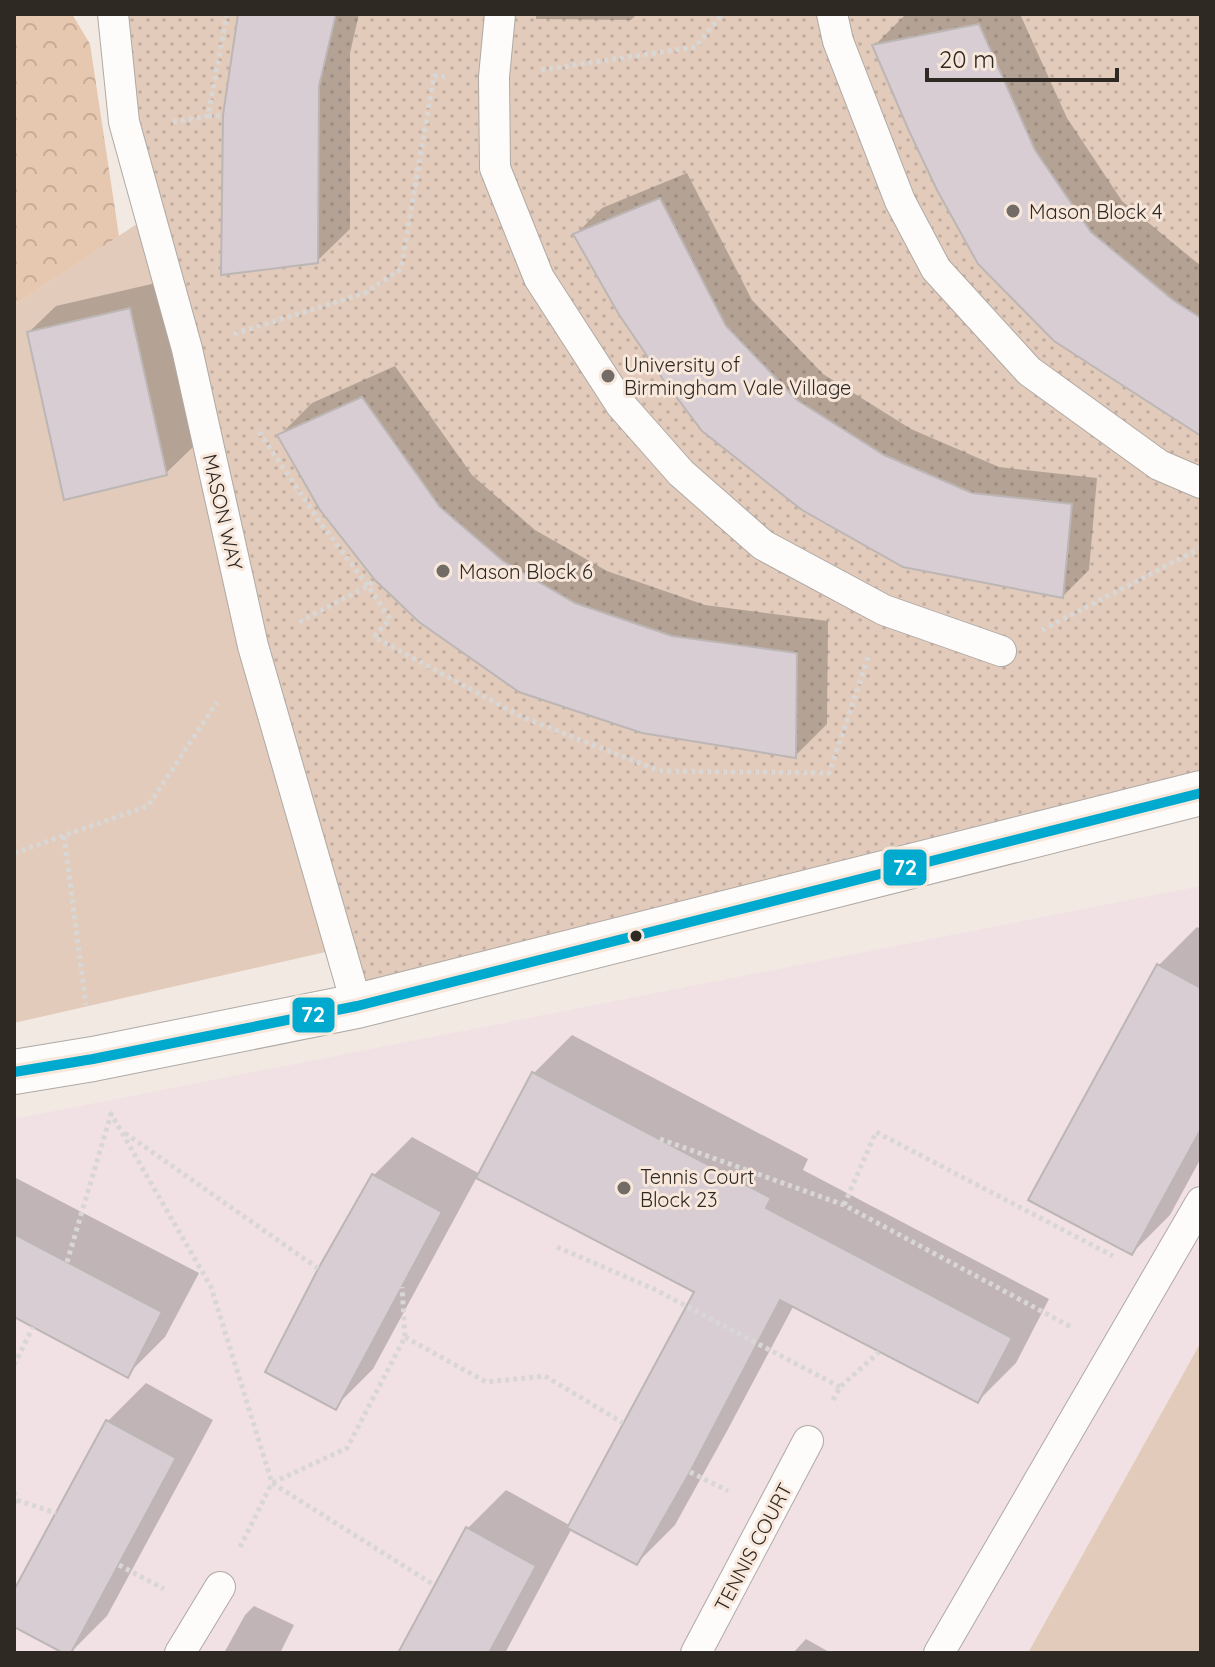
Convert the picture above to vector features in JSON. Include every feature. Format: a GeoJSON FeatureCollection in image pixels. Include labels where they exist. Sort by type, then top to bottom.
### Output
{"type":"FeatureCollection","features":[{"type":"Feature","properties":{"kind":"street"},"geometry":{"type":"LineString","coordinates":[[14,1072],[357,1006],[1201,793]]}},
{"type":"Feature","properties":{"kind":"lane","name":"MASON WAY"},"geometry":{"type":"LineString","coordinates":[[113,14],[124,122],[187,349],[253,646],[357,1006]]}},
{"type":"Feature","properties":{"kind":"lane"},"geometry":{"type":"LineString","coordinates":[[500,14],[494,77],[495,168],[539,278],[621,405],[681,473],[763,545],[884,610],[1001,651]]}},
{"type":"Feature","properties":{"kind":"lane"},"geometry":{"type":"LineString","coordinates":[[832,14],[838,41],[900,201],[936,269],[1029,371],[1159,465],[1201,483]]}},
{"type":"Feature","properties":{"kind":"lane"},"geometry":{"type":"LineString","coordinates":[[939,1653],[1201,1202]]}},
{"type":"Feature","properties":{"kind":"lane","name":"TENNIS COURT"},"geometry":{"type":"LineString","coordinates":[[696,1653],[808,1441]]}},
{"type":"Feature","properties":{"kind":"lane"},"geometry":{"type":"LineString","coordinates":[[180,1653],[220,1587]]}},
{"type":"Feature","properties":{"kind":"path"},"geometry":{"type":"LineString","coordinates":[[208,116],[227,14]]}},
{"type":"Feature","properties":{"kind":"path"},"geometry":{"type":"LineString","coordinates":[[163,124],[223,115]]}},
{"type":"Feature","properties":{"kind":"path"},"geometry":{"type":"LineString","coordinates":[[254,423],[390,619],[374,637],[522,717],[660,771],[829,773],[884,610]]}},
{"type":"Feature","properties":{"kind":"path"},"geometry":{"type":"LineString","coordinates":[[1001,651],[1201,548]]}},
{"type":"Feature","properties":{"kind":"path"},"geometry":{"type":"LineString","coordinates":[[14,853],[148,806],[253,646],[375,580]]}},
{"type":"Feature","properties":{"kind":"path"},"geometry":{"type":"LineString","coordinates":[[64,836],[93,1059]]}},
{"type":"Feature","properties":{"kind":"path"},"geometry":{"type":"LineString","coordinates":[[103,1102],[211,1287],[272,1483],[434,1585]]}},
{"type":"Feature","properties":{"kind":"path"},"geometry":{"type":"LineString","coordinates":[[67,1262],[111,1113]]}},
{"type":"Feature","properties":{"kind":"path"},"geometry":{"type":"LineString","coordinates":[[121,1130],[319,1269]]}},
{"type":"Feature","properties":{"kind":"path"},"geometry":{"type":"LineString","coordinates":[[844,1205],[876,1132],[1157,1279]]}},
{"type":"Feature","properties":{"kind":"path"},"geometry":{"type":"LineString","coordinates":[[660,1139],[844,1205],[1115,1350]]}},
{"type":"Feature","properties":{"kind":"path"},"geometry":{"type":"LineString","coordinates":[[557,1247],[654,1289],[840,1387]]}},
{"type":"Feature","properties":{"kind":"path"},"geometry":{"type":"LineString","coordinates":[[220,1587],[272,1483],[347,1448],[405,1337],[402,1287]]}},
{"type":"Feature","properties":{"kind":"path"},"geometry":{"type":"LineString","coordinates":[[14,1365],[33,1327]]}},
{"type":"Feature","properties":{"kind":"path"},"geometry":{"type":"LineString","coordinates":[[405,1337],[486,1382],[545,1376],[623,1423]]}},
{"type":"Feature","properties":{"kind":"path"},"geometry":{"type":"LineString","coordinates":[[808,1441],[840,1387],[879,1352]]}},
{"type":"Feature","properties":{"kind":"path"},"geometry":{"type":"LineString","coordinates":[[14,1492],[16,1502],[56,1513]]}},
{"type":"Feature","properties":{"kind":"shaded area","name":"University of Birmingham Vale Village"},"geometry":{"type":"Polygon","coordinates":[[[113,14],[1201,14],[1201,793],[357,1006],[113,14]]]}},
{"type":"Feature","properties":{"kind":"shaded area"},"geometry":{"type":"Polygon","coordinates":[[[149,216],[330,951],[14,1023],[14,305],[149,216]]]}},
{"type":"Feature","properties":{"kind":"shaded area"},"geometry":{"type":"Polygon","coordinates":[[[1201,886],[1201,1342],[1028,1653],[14,1653],[14,1119],[1201,886]]]}},
{"type":"Feature","properties":{"kind":"shaded area"},"geometry":{"type":"Polygon","coordinates":[[[1201,1342],[1201,1653],[1028,1653],[1201,1342]]]}},
{"type":"Feature","properties":{"kind":"green space"},"geometry":{"type":"Polygon","coordinates":[[[14,14],[72,14],[90,44],[119,236],[14,305],[14,14]]]}},
{"type":"Feature","properties":{"kind":"building"},"geometry":{"type":"Polygon","coordinates":[[[238,14],[336,14],[319,86],[318,263],[221,275],[223,115],[238,14]]]}},
{"type":"Feature","properties":{"kind":"building","name":"Mason Block 4"},"geometry":{"type":"Polygon","coordinates":[[[979,24],[1035,150],[1091,232],[1173,300],[1201,318],[1201,436],[1054,341],[978,264],[937,190],[872,45],[979,24]]]}},
{"type":"Feature","properties":{"kind":"building"},"geometry":{"type":"Polygon","coordinates":[[[660,198],[726,326],[797,400],[884,455],[972,493],[1072,504],[1063,598],[903,567],[802,510],[702,431],[618,313],[573,234],[660,198]]]}},
{"type":"Feature","properties":{"kind":"building"},"geometry":{"type":"Polygon","coordinates":[[[130,308],[167,475],[64,500],[27,332],[130,308]]]}},
{"type":"Feature","properties":{"kind":"building","name":"Mason Block 6"},"geometry":{"type":"Polygon","coordinates":[[[362,397],[440,507],[503,561],[575,603],[672,636],[797,653],[796,758],[642,733],[519,692],[419,622],[375,580],[320,510],[277,435],[362,397]]]}},
{"type":"Feature","properties":{"kind":"building"},"geometry":{"type":"Polygon","coordinates":[[[1157,964],[1201,988],[1201,1129],[1132,1255],[1028,1200],[1157,964]]]}},
{"type":"Feature","properties":{"kind":"building"},"geometry":{"type":"Polygon","coordinates":[[[532,1072],[771,1198],[766,1208],[1012,1338],[978,1403],[780,1300],[690,1472],[637,1565],[567,1528],[694,1292],[476,1178],[532,1072]]]}},
{"type":"Feature","properties":{"kind":"building"},"geometry":{"type":"Polygon","coordinates":[[[372,1174],[442,1212],[336,1410],[265,1372],[372,1174]]]}},
{"type":"Feature","properties":{"kind":"building"},"geometry":{"type":"Polygon","coordinates":[[[14,1234],[162,1312],[128,1378],[14,1317],[14,1234]]]}},
{"type":"Feature","properties":{"kind":"building"},"geometry":{"type":"Polygon","coordinates":[[[106,1420],[176,1458],[71,1653],[63,1653],[14,1627],[14,1590],[106,1420]]]}},
{"type":"Feature","properties":{"kind":"building"},"geometry":{"type":"Polygon","coordinates":[[[466,1527],[536,1566],[489,1653],[398,1653],[466,1527]]]}},
{"type":"Feature","properties":{"kind":"transit line","name":"72"},"geometry":{"type":"LineString","coordinates":[[14,1072],[357,1006],[1201,793]]}},
{"type":"Feature","properties":{"kind":"place","name":"Mason Block 4"},"geometry":{"type":"Point","coordinates":[1013,211]}},
{"type":"Feature","properties":{"kind":"place","name":"University of Birmingham Vale Village"},"geometry":{"type":"Point","coordinates":[608,376]}},
{"type":"Feature","properties":{"kind":"place","name":"Mason Block 6"},"geometry":{"type":"Point","coordinates":[443,571]}},
{"type":"Feature","properties":{"kind":"place","name":"Tennis Court Block 23"},"geometry":{"type":"Point","coordinates":[624,1188]}}]}
